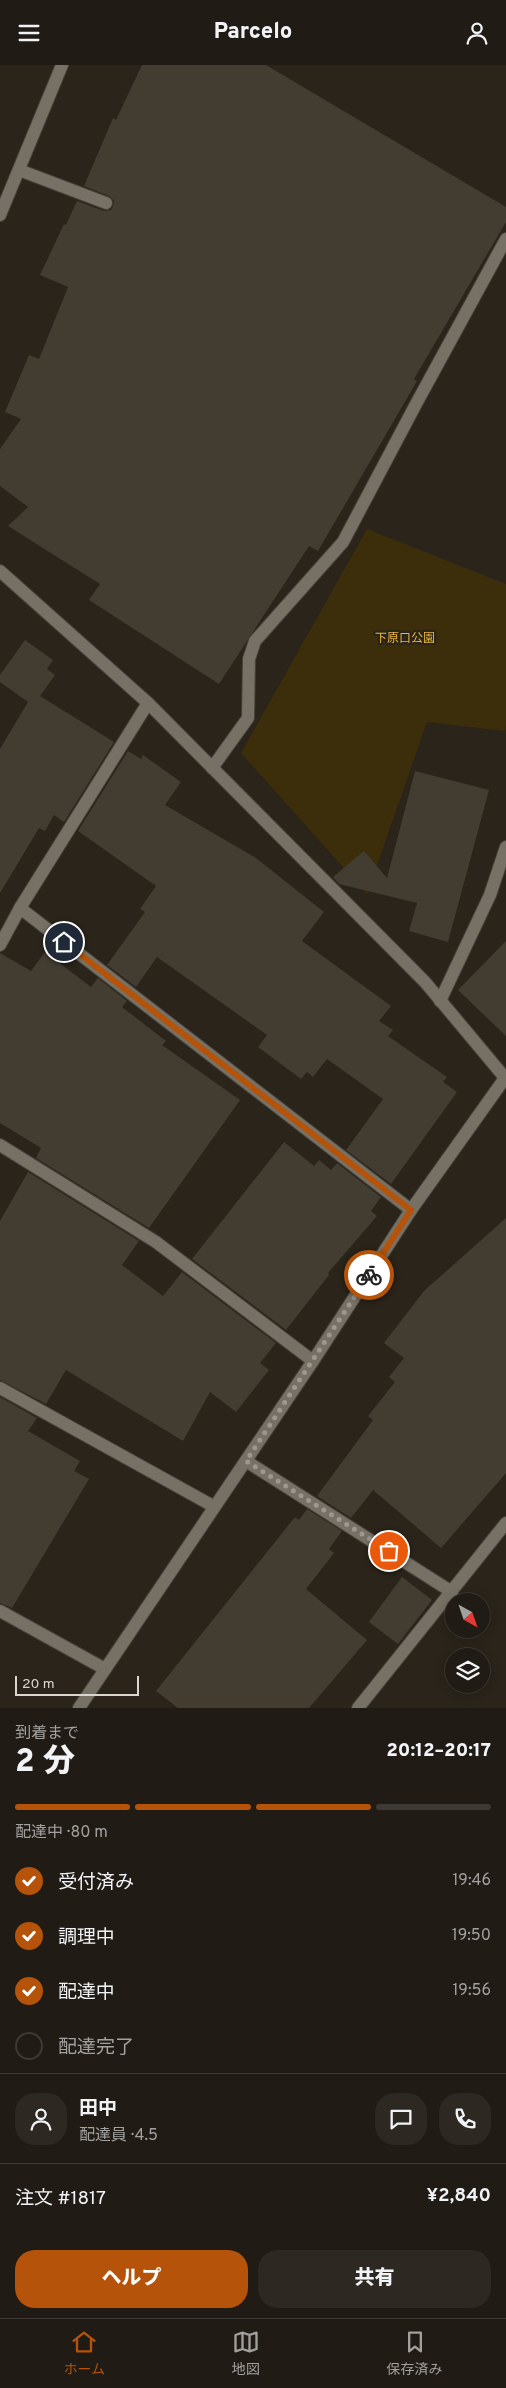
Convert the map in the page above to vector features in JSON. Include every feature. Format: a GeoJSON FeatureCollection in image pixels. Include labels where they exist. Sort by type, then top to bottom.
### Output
{"type":"FeatureCollection","features":[{"type":"Feature","properties":{"kind":"street"},"geometry":{"type":"LineString","coordinates":[[0,215],[62,65]]}},
{"type":"Feature","properties":{"kind":"street"},"geometry":{"type":"LineString","coordinates":[[19,170],[106,203]]}},
{"type":"Feature","properties":{"kind":"street"},"geometry":{"type":"LineString","coordinates":[[212,768],[248,718],[249,659],[255,641],[344,542],[416,404],[506,239]]}},
{"type":"Feature","properties":{"kind":"street"},"geometry":{"type":"LineString","coordinates":[[0,571],[148,703],[425,982],[506,1078],[411,1210],[313,1361],[213,1507],[80,1708]]}},
{"type":"Feature","properties":{"kind":"street"},"geometry":{"type":"LineString","coordinates":[[0,945],[20,908],[148,703]]}},
{"type":"Feature","properties":{"kind":"street"},"geometry":{"type":"LineString","coordinates":[[440,1001],[490,895],[506,847]]}},
{"type":"Feature","properties":{"kind":"street"},"geometry":{"type":"LineString","coordinates":[[20,908],[411,1210]]}},
{"type":"Feature","properties":{"kind":"street"},"geometry":{"type":"LineString","coordinates":[[0,1145],[156,1242],[313,1361]]}},
{"type":"Feature","properties":{"kind":"street"},"geometry":{"type":"LineString","coordinates":[[0,1388],[213,1507]]}},
{"type":"Feature","properties":{"kind":"street"},"geometry":{"type":"LineString","coordinates":[[246,1461],[452,1592]]}},
{"type":"Feature","properties":{"kind":"street"},"geometry":{"type":"LineString","coordinates":[[358,1708],[506,1523]]}},
{"type":"Feature","properties":{"kind":"street"},"geometry":{"type":"LineString","coordinates":[[0,1611],[105,1669]]}},
{"type":"Feature","properties":{"kind":"green space","name":"下原口公園"},"geometry":{"type":"Polygon","coordinates":[[[367,529],[506,584],[506,726],[505,731],[427,722],[367,894],[241,753],[367,529]]]}},
{"type":"Feature","properties":{"kind":"building"},"geometry":{"type":"Polygon","coordinates":[[[142,65],[266,65],[506,207],[506,222],[414,379],[417,381],[318,551],[309,546],[219,684],[89,600],[100,584],[8,526],[28,507],[0,486],[0,449],[21,419],[5,412],[29,355],[39,359],[68,287],[40,275],[77,201],[104,211],[111,210],[113,206],[114,201],[109,196],[84,186],[113,118],[116,120],[142,65]]]}},
{"type":"Feature","properties":{"kind":"building"},"geometry":{"type":"Polygon","coordinates":[[[25,640],[53,660],[47,669],[55,675],[40,696],[114,742],[64,822],[54,815],[45,831],[39,828],[0,893],[0,749],[28,702],[0,682],[0,675],[25,640]]]}},
{"type":"Feature","properties":{"kind":"building"},"geometry":{"type":"Polygon","coordinates":[[[128,751],[141,759],[143,755],[181,782],[165,805],[256,858],[324,912],[302,941],[391,1006],[379,1021],[393,1030],[388,1036],[447,1077],[443,1082],[457,1092],[391,1184],[346,1150],[383,1099],[327,1059],[313,1077],[307,1072],[301,1079],[258,1047],[267,1035],[157,957],[136,987],[107,965],[145,912],[140,909],[156,886],[78,831],[128,751]]]}},
{"type":"Feature","properties":{"kind":"building"},"geometry":{"type":"Polygon","coordinates":[[[415,771],[489,790],[448,942],[409,931],[417,903],[339,884],[333,877],[364,851],[387,878],[415,771]]]}},
{"type":"Feature","properties":{"kind":"building"},"geometry":{"type":"Polygon","coordinates":[[[506,941],[506,1036],[458,990],[506,941]]]}},
{"type":"Feature","properties":{"kind":"building"},"geometry":{"type":"Polygon","coordinates":[[[45,952],[91,987],[98,978],[127,1001],[122,1007],[166,1041],[162,1045],[240,1100],[149,1228],[36,1158],[41,1148],[0,1123],[0,953],[31,971],[45,952]]]}},
{"type":"Feature","properties":{"kind":"building"},"geometry":{"type":"Polygon","coordinates":[[[284,1142],[314,1166],[319,1160],[331,1170],[337,1163],[381,1197],[371,1211],[377,1216],[328,1273],[329,1275],[286,1330],[192,1259],[284,1142]]]}},
{"type":"Feature","properties":{"kind":"building"},"geometry":{"type":"Polygon","coordinates":[[[28,1172],[139,1241],[122,1265],[163,1296],[182,1272],[276,1343],[260,1363],[269,1370],[236,1412],[210,1392],[183,1441],[66,1370],[46,1404],[0,1380],[0,1221],[28,1172]]]}},
{"type":"Feature","properties":{"kind":"building"},"geometry":{"type":"Polygon","coordinates":[[[506,1218],[506,1473],[441,1548],[373,1490],[351,1518],[317,1496],[373,1420],[368,1416],[395,1382],[389,1377],[404,1358],[384,1343],[424,1291],[506,1218]]]}},
{"type":"Feature","properties":{"kind":"building"},"geometry":{"type":"Polygon","coordinates":[[[0,1397],[37,1418],[28,1431],[80,1461],[74,1471],[89,1479],[12,1608],[0,1603],[0,1397]]]}},
{"type":"Feature","properties":{"kind":"building"},"geometry":{"type":"Polygon","coordinates":[[[307,1509],[342,1531],[329,1549],[334,1553],[306,1589],[367,1640],[309,1708],[178,1708],[156,1691],[295,1517],[299,1520],[307,1509]]]}},
{"type":"Feature","properties":{"kind":"building"},"geometry":{"type":"Polygon","coordinates":[[[402,1577],[432,1600],[398,1644],[369,1622],[402,1577]]]}},
{"type":"Feature","properties":{"kind":"way so far"},"geometry":{"type":"LineString","coordinates":[[369,1275],[246,1461],[389,1551]]}},
{"type":"Feature","properties":{"kind":"route"},"geometry":{"type":"LineString","coordinates":[[64,942],[411,1210],[369,1275]]}}]}
